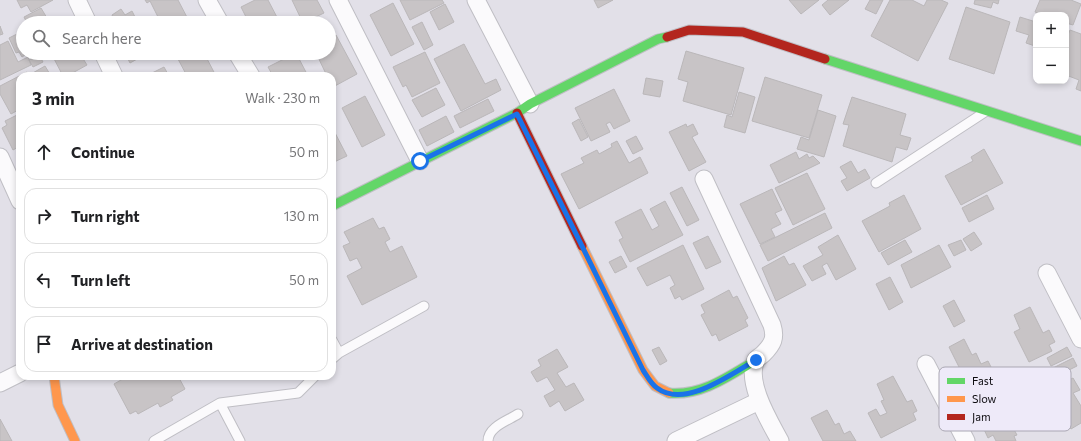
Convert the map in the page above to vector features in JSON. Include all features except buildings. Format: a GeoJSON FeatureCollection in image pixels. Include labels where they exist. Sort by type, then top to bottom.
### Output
{"type":"FeatureCollection","features":[{"type":"Feature","properties":{"kind":"street"},"geometry":{"type":"LineString","coordinates":[[77,0],[85,16]]}},
{"type":"Feature","properties":{"kind":"street"},"geometry":{"type":"LineString","coordinates":[[207,0],[216,16]]}},
{"type":"Feature","properties":{"kind":"street"},"geometry":{"type":"LineString","coordinates":[[338,0],[420,161]]}},
{"type":"Feature","properties":{"kind":"street"},"geometry":{"type":"LineString","coordinates":[[476,0],[523,109],[643,370],[656,387],[666,392],[681,395],[702,390],[756,360],[771,346],[775,335],[772,324],[704,179]]}},
{"type":"Feature","properties":{"kind":"street"},"geometry":{"type":"LineString","coordinates":[[336,204],[658,39],[688,30],[743,32],[1081,141]]}},
{"type":"Feature","properties":{"kind":"street"},"geometry":{"type":"LineString","coordinates":[[106,60],[112,72]]}},
{"type":"Feature","properties":{"kind":"street"},"geometry":{"type":"LineString","coordinates":[[241,60],[249,72]]}},
{"type":"Feature","properties":{"kind":"street"},"geometry":{"type":"LineString","coordinates":[[0,157],[16,192]]}},
{"type":"Feature","properties":{"kind":"street"},"geometry":{"type":"LineString","coordinates":[[1047,273],[1081,339]]}},
{"type":"Feature","properties":{"kind":"street"},"geometry":{"type":"LineString","coordinates":[[756,360],[753,380],[759,401],[780,441]]}},
{"type":"Feature","properties":{"kind":"street"},"geometry":{"type":"LineString","coordinates":[[926,364],[939,389]]}},
{"type":"Feature","properties":{"kind":"street"},"geometry":{"type":"LineString","coordinates":[[0,383],[16,375]]}},
{"type":"Feature","properties":{"kind":"street"},"geometry":{"type":"LineString","coordinates":[[55,380],[58,405],[75,441]]}},
{"type":"Feature","properties":{"kind":"street"},"geometry":{"type":"LineString","coordinates":[[676,441],[759,401]]}},
{"type":"Feature","properties":{"kind":"street"},"geometry":{"type":"LineString","coordinates":[[961,431],[966,441]]}},
{"type":"Feature","properties":{"kind":"lane"},"geometry":{"type":"LineString","coordinates":[[876,182],[988,110]]}},
{"type":"Feature","properties":{"kind":"lane"},"geometry":{"type":"LineString","coordinates":[[336,355],[424,306]]}},
{"type":"Feature","properties":{"kind":"lane"},"geometry":{"type":"LineString","coordinates":[[154,441],[220,403],[298,393],[311,380]]}},
{"type":"Feature","properties":{"kind":"lane"},"geometry":{"type":"LineString","coordinates":[[220,403],[240,441]]}},
{"type":"Feature","properties":{"kind":"lane"},"geometry":{"type":"LineString","coordinates":[[488,441],[488,435],[492,430],[518,414]]}},
{"type":"Feature","properties":{"kind":"traffic: fast"},"geometry":{"type":"LineString","coordinates":[[336,204],[517,113],[530,104],[658,39],[667,37]]}},
{"type":"Feature","properties":{"kind":"traffic: fast"},"geometry":{"type":"LineString","coordinates":[[825,59],[1081,141]]}},
{"type":"Feature","properties":{"kind":"traffic: fast"},"geometry":{"type":"LineString","coordinates":[[669,393],[693,391],[715,384],[756,360]]}},
{"type":"Feature","properties":{"kind":"traffic: slow"},"geometry":{"type":"LineString","coordinates":[[582,246],[643,370],[655,386],[669,393]]}},
{"type":"Feature","properties":{"kind":"traffic: slow"},"geometry":{"type":"LineString","coordinates":[[55,380],[58,405],[75,441]]}},
{"type":"Feature","properties":{"kind":"traffic: jam"},"geometry":{"type":"LineString","coordinates":[[667,37],[689,30],[743,32],[825,59]]}},
{"type":"Feature","properties":{"kind":"traffic: jam"},"geometry":{"type":"LineString","coordinates":[[517,113],[582,246]]}},
{"type":"Feature","properties":{"kind":"route"},"geometry":{"type":"LineString","coordinates":[[420,161],[517,114],[643,370],[656,387],[666,392],[681,395],[702,390],[756,360]]}}]}
